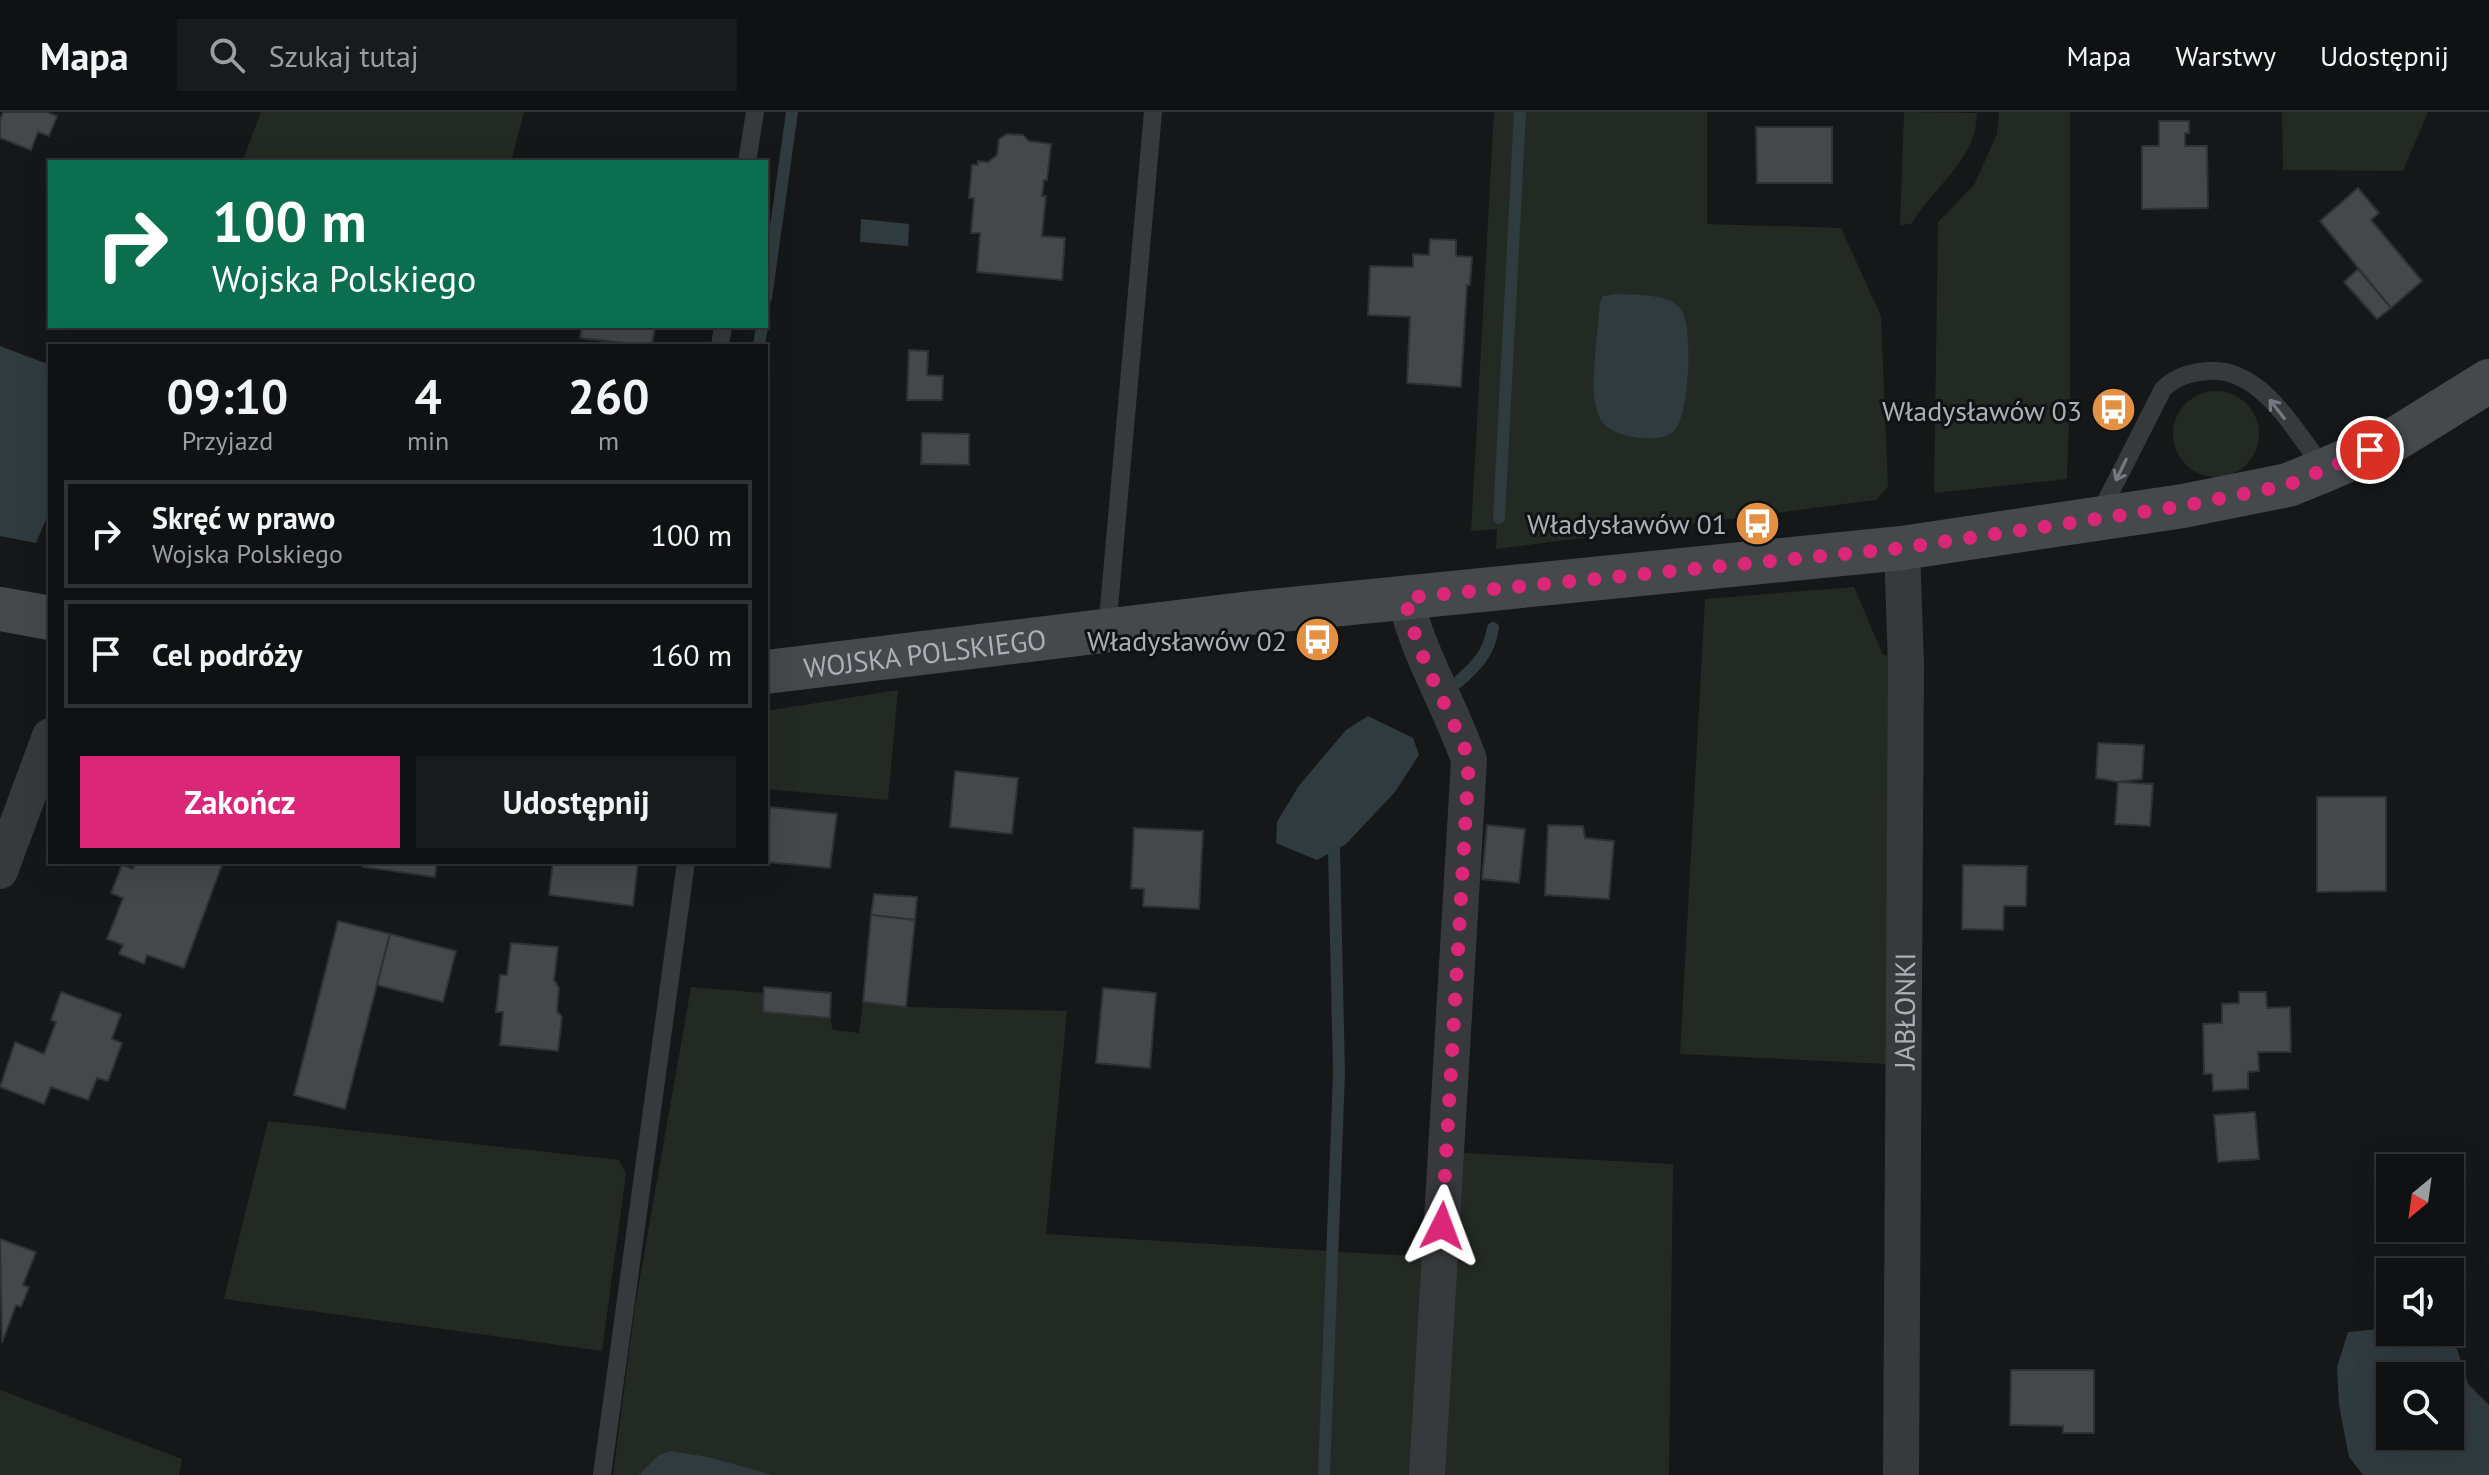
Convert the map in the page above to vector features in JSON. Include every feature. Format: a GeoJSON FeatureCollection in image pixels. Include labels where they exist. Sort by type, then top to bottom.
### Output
{"type":"FeatureCollection","features":[{"type":"Feature","properties":{"kind":"street","name":"WOJSKA POLSKIEGO"},"geometry":{"type":"LineString","coordinates":[[768,672],[1107,630],[1902,548],[2183,506],[2288,485],[2392,441],[2486,386]]}},
{"type":"Feature","properties":{"kind":"street","name":"JABŁONKI"},"geometry":{"type":"LineString","coordinates":[[1901,1475],[1906,680],[1902,548]]}},
{"type":"Feature","properties":{"kind":"street"},"geometry":{"type":"LineString","coordinates":[[1405,598],[1412,630],[1469,760],[1427,1475]]}},
{"type":"Feature","properties":{"kind":"street"},"geometry":{"type":"LineString","coordinates":[[0,609],[48,618]]}},
{"type":"Feature","properties":{"kind":"street"},"geometry":{"type":"LineString","coordinates":[[0,871],[48,741]]}},
{"type":"Feature","properties":{"kind":"lane"},"geometry":{"type":"LineString","coordinates":[[747,160],[755,112]]}},
{"type":"Feature","properties":{"kind":"lane"},"geometry":{"type":"LineString","coordinates":[[1107,630],[1153,112]]}},
{"type":"Feature","properties":{"kind":"lane"},"geometry":{"type":"LineString","coordinates":[[2097,519],[2163,389],[2173,379],[2194,372],[2218,370],[2251,381],[2269,398],[2325,470]]}},
{"type":"Feature","properties":{"kind":"lane"},"geometry":{"type":"LineString","coordinates":[[602,1475],[686,864]]}},
{"type":"Feature","properties":{"kind":"shaded area"},"geometry":{"type":"Polygon","coordinates":[[[261,112],[524,112],[512,160],[243,160],[261,112]]]}},
{"type":"Feature","properties":{"kind":"shaded area"},"geometry":{"type":"Polygon","coordinates":[[[1494,112],[1707,112],[1707,224],[1841,228],[1881,316],[1888,486],[1876,500],[1496,549],[1497,529],[1471,531],[1494,112]]]}},
{"type":"Feature","properties":{"kind":"shaded area"},"geometry":{"type":"Polygon","coordinates":[[[1904,112],[1977,113],[1974,134],[1961,160],[1911,224],[1900,225],[1904,112]]]}},
{"type":"Feature","properties":{"kind":"shaded area"},"geometry":{"type":"Polygon","coordinates":[[[1999,112],[2070,112],[2067,479],[1934,493],[1938,222],[1974,185],[1997,134],[1999,112]]]}},
{"type":"Feature","properties":{"kind":"shaded area"},"geometry":{"type":"Polygon","coordinates":[[[2282,112],[2428,112],[2403,171],[2283,170],[2282,112]]]}},
{"type":"Feature","properties":{"kind":"shaded area"},"geometry":{"type":"Polygon","coordinates":[[[861,219],[909,224],[908,246],[860,242],[861,219]]]}},
{"type":"Feature","properties":{"kind":"shaded area"},"geometry":{"type":"Polygon","coordinates":[[[1615,294],[1667,300],[1680,308],[1684,317],[1688,351],[1686,391],[1679,424],[1666,436],[1638,438],[1618,433],[1604,424],[1598,414],[1594,380],[1600,303],[1603,296],[1615,294]]]}},
{"type":"Feature","properties":{"kind":"shaded area"},"geometry":{"type":"Polygon","coordinates":[[[0,346],[48,364],[48,515],[36,543],[0,536],[0,346]]]}},
{"type":"Feature","properties":{"kind":"shaded area"},"geometry":{"type":"Polygon","coordinates":[[[2216,391],[2233,394],[2247,403],[2256,417],[2259,434],[2256,451],[2247,465],[2233,474],[2216,477],[2199,474],[2185,465],[2176,451],[2173,434],[2176,417],[2185,403],[2199,394],[2216,391]]]}},
{"type":"Feature","properties":{"kind":"shaded area"},"geometry":{"type":"Polygon","coordinates":[[[1854,587],[1883,655],[1889,656],[1886,1064],[1680,1054],[1705,599],[1854,587]]]}},
{"type":"Feature","properties":{"kind":"shaded area"},"geometry":{"type":"Polygon","coordinates":[[[898,690],[888,800],[768,789],[768,711],[898,690]]]}},
{"type":"Feature","properties":{"kind":"shaded area"},"geometry":{"type":"Polygon","coordinates":[[[1368,716],[1413,738],[1419,755],[1395,792],[1346,844],[1317,860],[1276,843],[1277,822],[1298,787],[1346,730],[1368,716]]]}},
{"type":"Feature","properties":{"kind":"shaded area"},"geometry":{"type":"Polygon","coordinates":[[[691,987],[764,993],[763,1012],[830,1018],[833,1030],[859,1033],[863,1002],[907,1007],[1067,1011],[1046,1234],[1426,1257],[1413,1475],[613,1475],[635,1306],[691,987]]]}},
{"type":"Feature","properties":{"kind":"shaded area"},"geometry":{"type":"Polygon","coordinates":[[[268,1121],[619,1160],[626,1174],[602,1351],[224,1299],[268,1121]]]}},
{"type":"Feature","properties":{"kind":"shaded area"},"geometry":{"type":"Polygon","coordinates":[[[1463,1153],[1673,1164],[1669,1475],[1443,1475],[1463,1153]]]}},
{"type":"Feature","properties":{"kind":"shaded area"},"geometry":{"type":"Polygon","coordinates":[[[2376,1329],[2376,1346],[2448,1346],[2457,1349],[2461,1362],[2376,1362],[2376,1450],[2464,1450],[2464,1371],[2468,1384],[2489,1405],[2489,1475],[2363,1475],[2349,1457],[2339,1405],[2337,1367],[2348,1332],[2376,1329]]]}},
{"type":"Feature","properties":{"kind":"shaded area"},"geometry":{"type":"Polygon","coordinates":[[[0,1390],[182,1459],[179,1475],[0,1475],[0,1390]]]}},
{"type":"Feature","properties":{"kind":"shaded area"},"geometry":{"type":"Polygon","coordinates":[[[670,1451],[708,1457],[772,1475],[639,1475],[658,1456],[670,1451]]]}},
{"type":"Feature","properties":{"kind":"building"},"geometry":{"type":"Polygon","coordinates":[[[3,112],[47,112],[57,116],[49,136],[38,132],[31,150],[0,138],[3,112]]]}},
{"type":"Feature","properties":{"kind":"building"},"geometry":{"type":"Polygon","coordinates":[[[2159,121],[2189,121],[2185,146],[2207,146],[2208,208],[2142,209],[2142,146],[2159,146],[2159,121]]]}},
{"type":"Feature","properties":{"kind":"building"},"geometry":{"type":"Polygon","coordinates":[[[1756,127],[1832,127],[1832,183],[1757,183],[1756,127]]]}},
{"type":"Feature","properties":{"kind":"building"},"geometry":{"type":"Polygon","coordinates":[[[1007,134],[1023,135],[1029,141],[1051,144],[1042,196],[1046,196],[1042,236],[1065,238],[1062,280],[977,272],[980,233],[971,233],[974,198],[969,198],[972,165],[978,165],[978,161],[988,162],[997,155],[999,139],[1007,134]]]}},
{"type":"Feature","properties":{"kind":"building"},"geometry":{"type":"Polygon","coordinates":[[[2358,188],[2379,213],[2371,220],[2422,281],[2391,308],[2320,221],[2358,188]]]}},
{"type":"Feature","properties":{"kind":"building"},"geometry":{"type":"Polygon","coordinates":[[[1430,239],[1456,240],[1456,256],[1472,257],[1470,285],[1467,285],[1461,387],[1407,383],[1410,317],[1368,315],[1370,266],[1413,267],[1413,254],[1429,255],[1430,239]]]}},
{"type":"Feature","properties":{"kind":"building"},"geometry":{"type":"Polygon","coordinates":[[[2358,269],[2391,308],[2377,319],[2344,282],[2358,269]]]}},
{"type":"Feature","properties":{"kind":"building"},"geometry":{"type":"Polygon","coordinates":[[[582,328],[655,328],[652,344],[580,338],[582,328]]]}},
{"type":"Feature","properties":{"kind":"building"},"geometry":{"type":"Polygon","coordinates":[[[909,350],[928,351],[927,375],[943,376],[942,400],[907,400],[909,350]]]}},
{"type":"Feature","properties":{"kind":"building"},"geometry":{"type":"Polygon","coordinates":[[[922,433],[969,434],[969,465],[921,464],[922,433]]]}},
{"type":"Feature","properties":{"kind":"building"},"geometry":{"type":"Polygon","coordinates":[[[2098,743],[2144,745],[2142,779],[2118,782],[2096,778],[2098,743]]]}},
{"type":"Feature","properties":{"kind":"building"},"geometry":{"type":"Polygon","coordinates":[[[955,771],[1018,778],[1012,834],[950,827],[955,771]]]}},
{"type":"Feature","properties":{"kind":"building"},"geometry":{"type":"Polygon","coordinates":[[[2118,782],[2153,784],[2150,826],[2115,824],[2118,782]]]}},
{"type":"Feature","properties":{"kind":"building"},"geometry":{"type":"Polygon","coordinates":[[[2317,797],[2386,797],[2386,891],[2317,892],[2317,797]]]}},
{"type":"Feature","properties":{"kind":"building"},"geometry":{"type":"Polygon","coordinates":[[[770,807],[837,814],[830,868],[768,862],[770,807]]]}},
{"type":"Feature","properties":{"kind":"building"},"geometry":{"type":"Polygon","coordinates":[[[1487,825],[1525,829],[1519,883],[1482,879],[1487,825]]]}},
{"type":"Feature","properties":{"kind":"building"},"geometry":{"type":"Polygon","coordinates":[[[1548,825],[1583,826],[1585,838],[1614,841],[1609,899],[1545,895],[1548,825]]]}},
{"type":"Feature","properties":{"kind":"building"},"geometry":{"type":"Polygon","coordinates":[[[1134,828],[1203,831],[1199,909],[1143,906],[1144,889],[1131,888],[1134,828]]]}},
{"type":"Feature","properties":{"kind":"building"},"geometry":{"type":"Polygon","coordinates":[[[135,864],[222,864],[184,968],[147,955],[144,964],[119,954],[123,945],[107,939],[123,898],[111,893],[122,865],[133,869],[135,864]]]}},
{"type":"Feature","properties":{"kind":"building"},"geometry":{"type":"Polygon","coordinates":[[[363,864],[437,864],[435,877],[363,867],[363,864]]]}},
{"type":"Feature","properties":{"kind":"building"},"geometry":{"type":"Polygon","coordinates":[[[553,864],[638,864],[633,906],[549,895],[553,864]]]}},
{"type":"Feature","properties":{"kind":"building"},"geometry":{"type":"Polygon","coordinates":[[[1963,865],[2027,866],[2026,906],[2004,906],[2003,930],[1962,929],[1963,865]]]}},
{"type":"Feature","properties":{"kind":"building"},"geometry":{"type":"Polygon","coordinates":[[[874,894],[917,897],[915,920],[871,915],[874,894]]]}},
{"type":"Feature","properties":{"kind":"building"},"geometry":{"type":"Polygon","coordinates":[[[871,915],[915,920],[906,1007],[863,1002],[871,915]]]}},
{"type":"Feature","properties":{"kind":"building"},"geometry":{"type":"Polygon","coordinates":[[[338,921],[390,934],[345,1109],[294,1095],[338,921]]]}},
{"type":"Feature","properties":{"kind":"building"},"geometry":{"type":"Polygon","coordinates":[[[390,934],[456,951],[443,1002],[377,985],[390,934]]]}},
{"type":"Feature","properties":{"kind":"building"},"geometry":{"type":"Polygon","coordinates":[[[511,943],[558,947],[554,980],[559,988],[557,1011],[562,1017],[558,1051],[500,1045],[503,1012],[496,1012],[500,975],[507,975],[511,943]]]}},
{"type":"Feature","properties":{"kind":"building"},"geometry":{"type":"Polygon","coordinates":[[[764,987],[831,993],[830,1018],[763,1012],[764,987]]]}},
{"type":"Feature","properties":{"kind":"building"},"geometry":{"type":"Polygon","coordinates":[[[1103,988],[1156,993],[1150,1068],[1096,1063],[1103,988]]]}},
{"type":"Feature","properties":{"kind":"building"},"geometry":{"type":"Polygon","coordinates":[[[61,992],[121,1014],[112,1039],[122,1043],[108,1081],[97,1078],[88,1100],[51,1087],[44,1104],[0,1087],[15,1042],[44,1054],[56,1022],[51,1020],[61,992]]]}},
{"type":"Feature","properties":{"kind":"building"},"geometry":{"type":"Polygon","coordinates":[[[2239,992],[2266,992],[2267,1008],[2290,1007],[2291,1052],[2258,1052],[2259,1071],[2248,1072],[2248,1089],[2213,1091],[2212,1074],[2204,1074],[2203,1024],[2222,1023],[2222,1004],[2239,1003],[2239,992]]]}},
{"type":"Feature","properties":{"kind":"building"},"geometry":{"type":"Polygon","coordinates":[[[2255,1112],[2259,1159],[2218,1162],[2214,1115],[2255,1112]]]}},
{"type":"Feature","properties":{"kind":"building"},"geometry":{"type":"Polygon","coordinates":[[[0,1239],[36,1252],[23,1285],[29,1287],[21,1307],[16,1305],[2,1343],[0,1239]]]}},
{"type":"Feature","properties":{"kind":"building"},"geometry":{"type":"Polygon","coordinates":[[[2011,1370],[2094,1370],[2094,1433],[2063,1433],[2063,1426],[2010,1425],[2011,1370]]]}},
{"type":"Feature","properties":{"kind":"waterway"},"geometry":{"type":"LineString","coordinates":[[768,284],[792,112]]}},
{"type":"Feature","properties":{"kind":"waterway"},"geometry":{"type":"LineString","coordinates":[[1499,518],[1520,112]]}},
{"type":"Feature","properties":{"kind":"waterway"},"geometry":{"type":"LineString","coordinates":[[759,344],[762,328]]}},
{"type":"Feature","properties":{"kind":"waterway"},"geometry":{"type":"LineString","coordinates":[[1457,683],[1481,659],[1493,628]]}},
{"type":"Feature","properties":{"kind":"waterway"},"geometry":{"type":"LineString","coordinates":[[1324,1475],[1339,1073],[1334,850]]}},
{"type":"Feature","properties":{"kind":"place","name":"Władysławów 03"},"geometry":{"type":"Point","coordinates":[2113,410]}},
{"type":"Feature","properties":{"kind":"place","name":"Władysławów 01"},"geometry":{"type":"Point","coordinates":[1758,523]}},
{"type":"Feature","properties":{"kind":"place","name":"Władysławów 02"},"geometry":{"type":"Point","coordinates":[1318,640]}},
{"type":"Feature","properties":{"kind":"route"},"geometry":{"type":"LineString","coordinates":[[1442,1226],[1469,760],[1412,630],[1405,598],[1902,548],[2183,506],[2288,485],[2370,450]]}}]}
